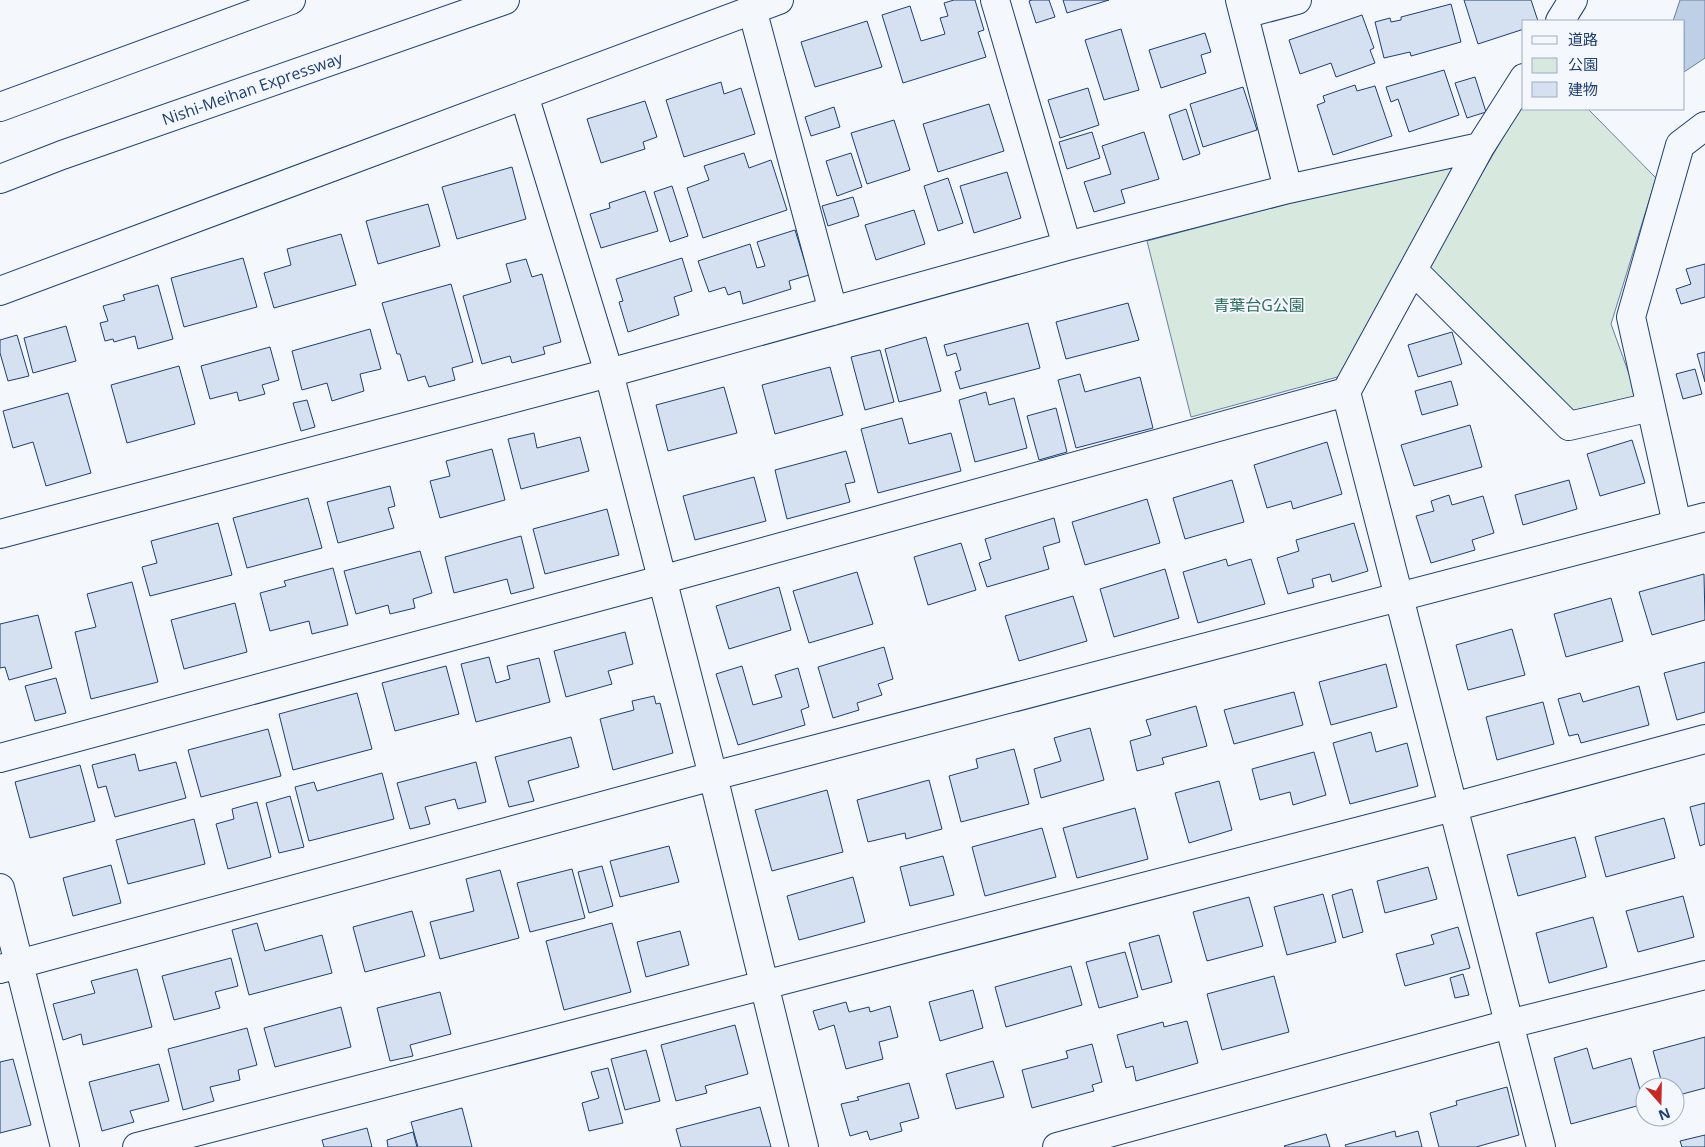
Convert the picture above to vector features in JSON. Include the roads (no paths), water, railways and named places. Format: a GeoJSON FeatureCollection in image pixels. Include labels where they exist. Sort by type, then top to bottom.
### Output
{"type":"FeatureCollection","features":[{"type":"Feature","properties":{"kind":"main road"},"geometry":{"type":"LineString","coordinates":[[0,107],[291,0]]}},
{"type":"Feature","properties":{"kind":"main road","name":"Nishi-Meihan Expressway"},"geometry":{"type":"LineString","coordinates":[[0,179],[62,155],[505,0]]}},
{"type":"Feature","properties":{"kind":"main road"},"geometry":{"type":"LineString","coordinates":[[0,290],[779,0]]}},
{"type":"Feature","properties":{"kind":"main road"},"geometry":{"type":"LineString","coordinates":[[995,0],[1067,246]]}},
{"type":"Feature","properties":{"kind":"main road"},"geometry":{"type":"LineString","coordinates":[[1288,189],[1242,7],[1297,0]]}},
{"type":"Feature","properties":{"kind":"main road"},"geometry":{"type":"LineString","coordinates":[[1561,20],[1573,0]]}},
{"type":"Feature","properties":{"kind":"main road"},"geometry":{"type":"LineString","coordinates":[[752,9],[833,311]]}},
{"type":"Feature","properties":{"kind":"main road"},"geometry":{"type":"LineString","coordinates":[[1522,81],[1480,148],[1346,392],[1541,1147]]}},
{"type":"Feature","properties":{"kind":"main road"},"geometry":{"type":"LineString","coordinates":[[524,95],[609,373],[713,776],[804,1147]]}},
{"type":"Feature","properties":{"kind":"main road"},"geometry":{"type":"LineString","coordinates":[[1677,524],[1631,317],[1680,145],[1705,126]]}},
{"type":"Feature","properties":{"kind":"main road"},"geometry":{"type":"LineString","coordinates":[[0,534],[609,373],[1067,246],[1288,189],[1480,148]]}},
{"type":"Feature","properties":{"kind":"main road"},"geometry":{"type":"LineString","coordinates":[[1413,270],[1569,426],[1651,407]]}},
{"type":"Feature","properties":{"kind":"main road"},"geometry":{"type":"LineString","coordinates":[[0,758],[661,580],[1346,392]]}},
{"type":"Feature","properties":{"kind":"main road"},"geometry":{"type":"LineString","coordinates":[[9,966],[713,776],[1398,595],[1705,517]]}},
{"type":"Feature","properties":{"kind":"main road"},"geometry":{"type":"LineString","coordinates":[[138,1147],[1454,807],[1705,739]]}},
{"type":"Feature","properties":{"kind":"main road"},"geometry":{"type":"LineString","coordinates":[[0,888],[9,966],[65,1147]]}},
{"type":"Feature","properties":{"kind":"main road"},"geometry":{"type":"LineString","coordinates":[[1057,1147],[1509,1024],[1705,975]]}},
{"type":"Feature","properties":{"kind":"water"},"geometry":{"type":"Polygon","coordinates":[[[1680,0],[1705,0],[1705,58],[1685,71],[1685,20],[1673,20],[1680,0]]]}},
{"type":"Feature","properties":{"kind":"park label","name":"青葉台G公園"},"geometry":{"type":"Point","coordinates":[1259,305]}}]}
